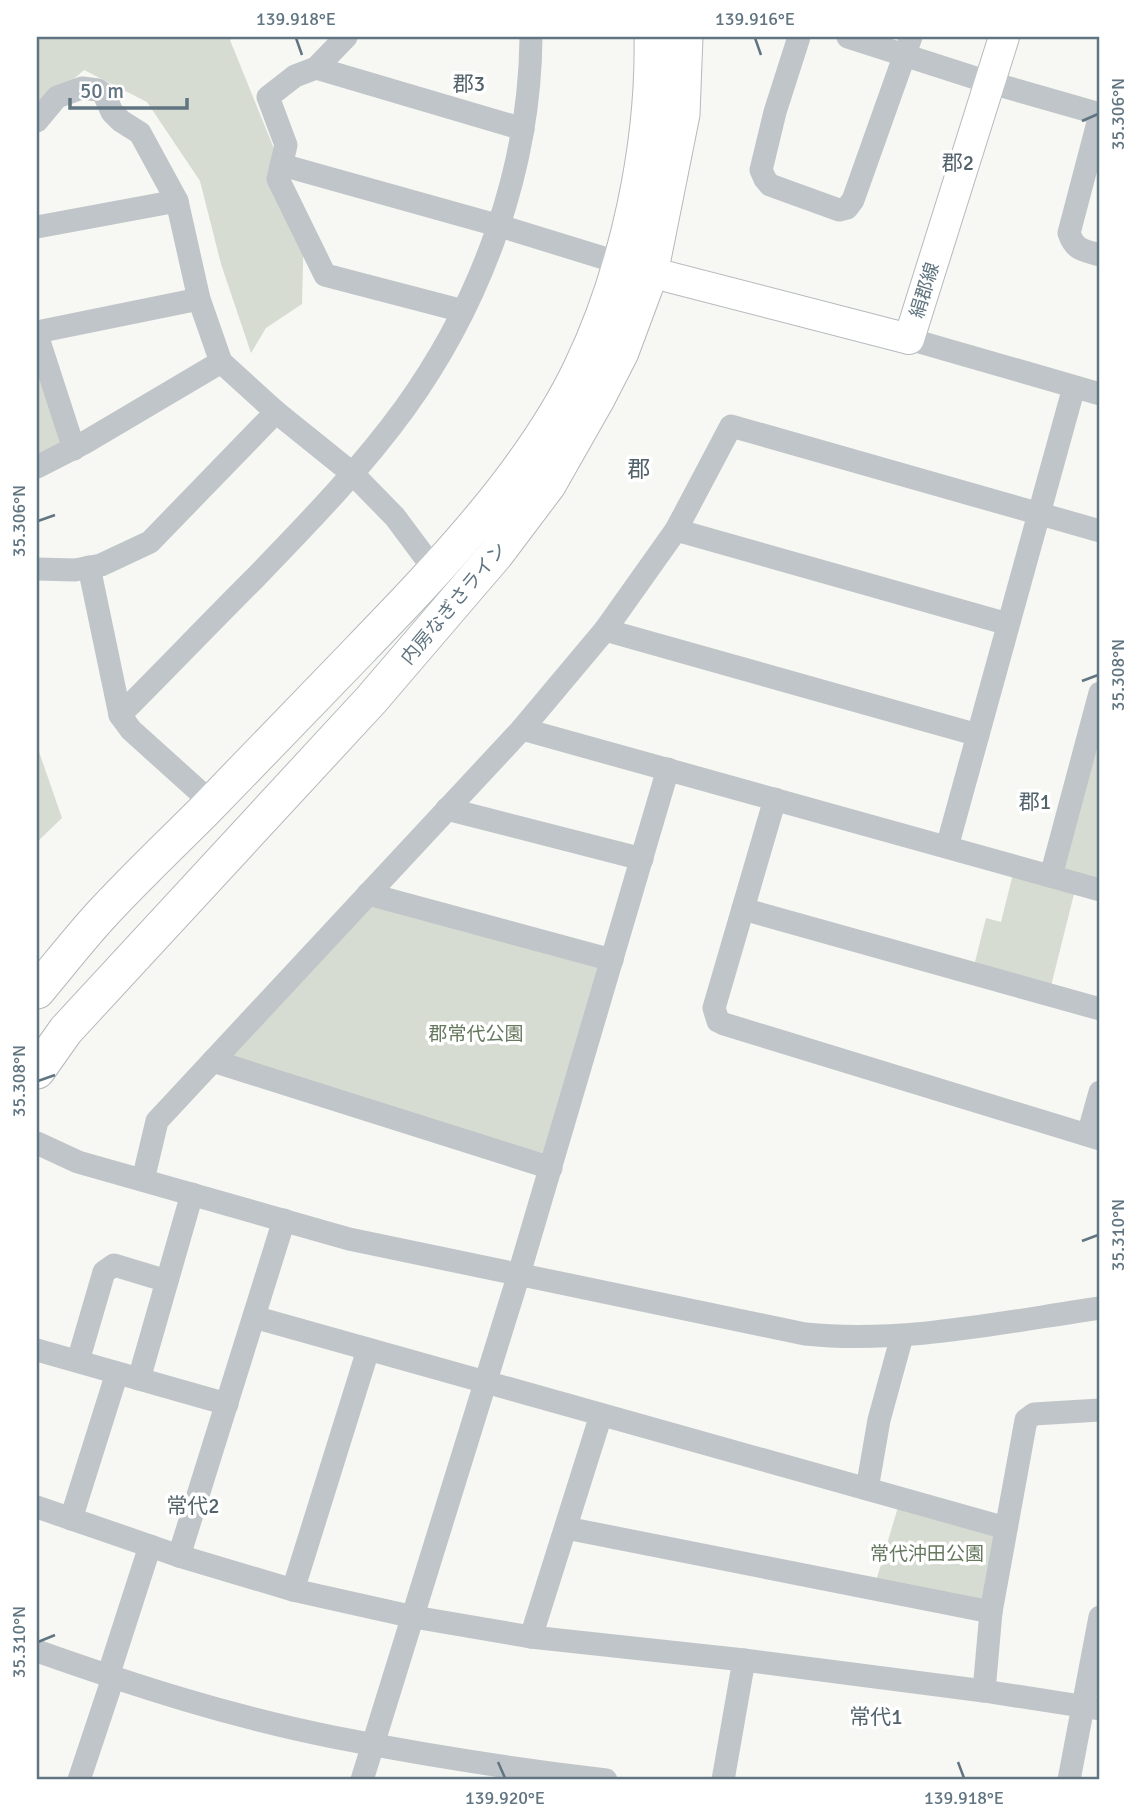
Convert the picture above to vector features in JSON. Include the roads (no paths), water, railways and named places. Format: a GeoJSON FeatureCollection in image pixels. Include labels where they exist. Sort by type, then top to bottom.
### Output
{"type":"FeatureCollection","features":[{"type":"Feature","properties":{"kind":"highway","name":"内房なぎさライン"},"geometry":{"type":"LineString","coordinates":[[37,1071],[66,1030],[371,700],[496,554],[548,485],[621,352],[635,268],[653,78],[652,37]]}},
{"type":"Feature","properties":{"kind":"highway","name":"内房なぎさライン"},"geometry":{"type":"LineString","coordinates":[[37,991],[101,915],[436,572],[521,466],[554,418],[581,368],[605,310],[635,268],[682,114],[685,37]]}},
{"type":"Feature","properties":{"kind":"main road","name":"絹郡線"},"geometry":{"type":"LineString","coordinates":[[635,268],[909,339],[1004,37]]}},
{"type":"Feature","properties":{"kind":"street"},"geometry":{"type":"LineString","coordinates":[[346,37],[316,68],[295,76],[268,97],[286,145],[278,179],[325,275],[463,311]]}},
{"type":"Feature","properties":{"kind":"street"},"geometry":{"type":"LineString","coordinates":[[120,715],[353,474],[406,406],[463,311],[500,226],[523,129],[531,70],[531,37]]}},
{"type":"Feature","properties":{"kind":"street"},"geometry":{"type":"LineString","coordinates":[[799,37],[775,112],[761,170],[770,185],[839,211],[847,208],[853,200],[908,47]]}},
{"type":"Feature","properties":{"kind":"street"},"geometry":{"type":"LineString","coordinates":[[848,37],[908,47],[988,82],[1100,114],[1069,233],[1073,244],[1081,250],[1100,255]]}},
{"type":"Feature","properties":{"kind":"street"},"geometry":{"type":"LineString","coordinates":[[316,68],[523,129]]}},
{"type":"Feature","properties":{"kind":"street"},"geometry":{"type":"LineString","coordinates":[[37,121],[57,97],[82,88],[98,90],[104,94],[112,112],[140,133],[177,201],[199,299],[221,362],[276,412],[353,474],[395,517],[436,572]]}},
{"type":"Feature","properties":{"kind":"street"},"geometry":{"type":"LineString","coordinates":[[282,165],[500,226],[635,268]]}},
{"type":"Feature","properties":{"kind":"street"},"geometry":{"type":"LineString","coordinates":[[37,227],[177,201]]}},
{"type":"Feature","properties":{"kind":"street"},"geometry":{"type":"LineString","coordinates":[[74,449],[37,333],[199,299]]}},
{"type":"Feature","properties":{"kind":"street"},"geometry":{"type":"LineString","coordinates":[[909,339],[1100,394]]}},
{"type":"Feature","properties":{"kind":"street"},"geometry":{"type":"LineString","coordinates":[[37,467],[74,449],[221,362]]}},
{"type":"Feature","properties":{"kind":"street"},"geometry":{"type":"LineString","coordinates":[[947,847],[1074,387]]}},
{"type":"Feature","properties":{"kind":"street"},"geometry":{"type":"LineString","coordinates":[[37,569],[75,570],[101,565],[150,542],[276,412]]}},
{"type":"Feature","properties":{"kind":"street"},"geometry":{"type":"LineString","coordinates":[[143,1181],[157,1121],[522,729],[605,630],[676,530],[731,426],[1100,531]]}},
{"type":"Feature","properties":{"kind":"street"},"geometry":{"type":"LineString","coordinates":[[676,530],[1008,624]]}},
{"type":"Feature","properties":{"kind":"street"},"geometry":{"type":"LineString","coordinates":[[89,567],[120,715],[131,730],[212,803]]}},
{"type":"Feature","properties":{"kind":"street"},"geometry":{"type":"LineString","coordinates":[[605,630],[978,735]]}},
{"type":"Feature","properties":{"kind":"street"},"geometry":{"type":"LineString","coordinates":[[1051,876],[1100,693]]}},
{"type":"Feature","properties":{"kind":"street"},"geometry":{"type":"LineString","coordinates":[[522,729],[1100,890]]}},
{"type":"Feature","properties":{"kind":"street"},"geometry":{"type":"LineString","coordinates":[[362,1780],[520,1274],[668,769]]}},
{"type":"Feature","properties":{"kind":"street"},"geometry":{"type":"LineString","coordinates":[[775,799],[714,1007],[718,1021],[1094,1137],[1100,1092]]}},
{"type":"Feature","properties":{"kind":"street"},"geometry":{"type":"LineString","coordinates":[[447,809],[642,859]]}},
{"type":"Feature","properties":{"kind":"street"},"geometry":{"type":"LineString","coordinates":[[368,894],[612,960]]}},
{"type":"Feature","properties":{"kind":"street"},"geometry":{"type":"LineString","coordinates":[[743,909],[1100,1009]]}},
{"type":"Feature","properties":{"kind":"street"},"geometry":{"type":"LineString","coordinates":[[213,1061],[551,1168]]}},
{"type":"Feature","properties":{"kind":"street"},"geometry":{"type":"LineString","coordinates":[[37,1143],[78,1162],[349,1239],[805,1334],[902,1336],[1100,1308]]}},
{"type":"Feature","properties":{"kind":"street"},"geometry":{"type":"LineString","coordinates":[[71,1519],[167,1281],[192,1194]]}},
{"type":"Feature","properties":{"kind":"street"},"geometry":{"type":"LineString","coordinates":[[179,1556],[284,1220]]}},
{"type":"Feature","properties":{"kind":"street"},"geometry":{"type":"LineString","coordinates":[[78,1361],[104,1272],[108,1267],[114,1265],[167,1281]]}},
{"type":"Feature","properties":{"kind":"street"},"geometry":{"type":"LineString","coordinates":[[254,1317],[1006,1528]]}},
{"type":"Feature","properties":{"kind":"street"},"geometry":{"type":"LineString","coordinates":[[867,1489],[879,1420],[902,1336]]}},
{"type":"Feature","properties":{"kind":"street"},"geometry":{"type":"LineString","coordinates":[[37,1350],[227,1404]]}},
{"type":"Feature","properties":{"kind":"street"},"geometry":{"type":"LineString","coordinates":[[293,1590],[368,1350]]}},
{"type":"Feature","properties":{"kind":"street"},"geometry":{"type":"LineString","coordinates":[[984,1691],[991,1612],[1026,1420],[1034,1413],[1100,1410]]}},
{"type":"Feature","properties":{"kind":"street"},"geometry":{"type":"LineString","coordinates":[[531,1637],[601,1415]]}},
{"type":"Feature","properties":{"kind":"street"},"geometry":{"type":"LineString","coordinates":[[37,1507],[179,1556],[293,1590],[414,1617],[531,1637],[744,1660],[1092,1708]]}},
{"type":"Feature","properties":{"kind":"street"},"geometry":{"type":"LineString","coordinates":[[566,1528],[991,1612]]}},
{"type":"Feature","properties":{"kind":"street"},"geometry":{"type":"LineString","coordinates":[[79,1780],[150,1546]]}},
{"type":"Feature","properties":{"kind":"street"},"geometry":{"type":"LineString","coordinates":[[1069,1780],[1092,1708],[1100,1617]]}},
{"type":"Feature","properties":{"kind":"street"},"geometry":{"type":"LineString","coordinates":[[37,1651],[110,1677],[227,1711],[332,1737],[489,1766],[606,1780]]}},
{"type":"Feature","properties":{"kind":"street"},"geometry":{"type":"LineString","coordinates":[[723,1780],[744,1660]]}},
{"type":"Feature","properties":{"kind":"district","name":"郡3"},"geometry":{"type":"Point","coordinates":[469,84]}},
{"type":"Feature","properties":{"kind":"district","name":"郡2"},"geometry":{"type":"Point","coordinates":[958,163]}},
{"type":"Feature","properties":{"kind":"district","name":"郡"},"geometry":{"type":"Point","coordinates":[639,469]}},
{"type":"Feature","properties":{"kind":"district","name":"郡1"},"geometry":{"type":"Point","coordinates":[1035,802]}},
{"type":"Feature","properties":{"kind":"district","name":"常代2"},"geometry":{"type":"Point","coordinates":[193,1506]}},
{"type":"Feature","properties":{"kind":"district","name":"常代1"},"geometry":{"type":"Point","coordinates":[876,1717]}},
{"type":"Feature","properties":{"kind":"park label","name":"郡常代公園"},"geometry":{"type":"Point","coordinates":[476,1033]}},
{"type":"Feature","properties":{"kind":"park label","name":"常代沖田公園"},"geometry":{"type":"Point","coordinates":[927,1553]}}]}
